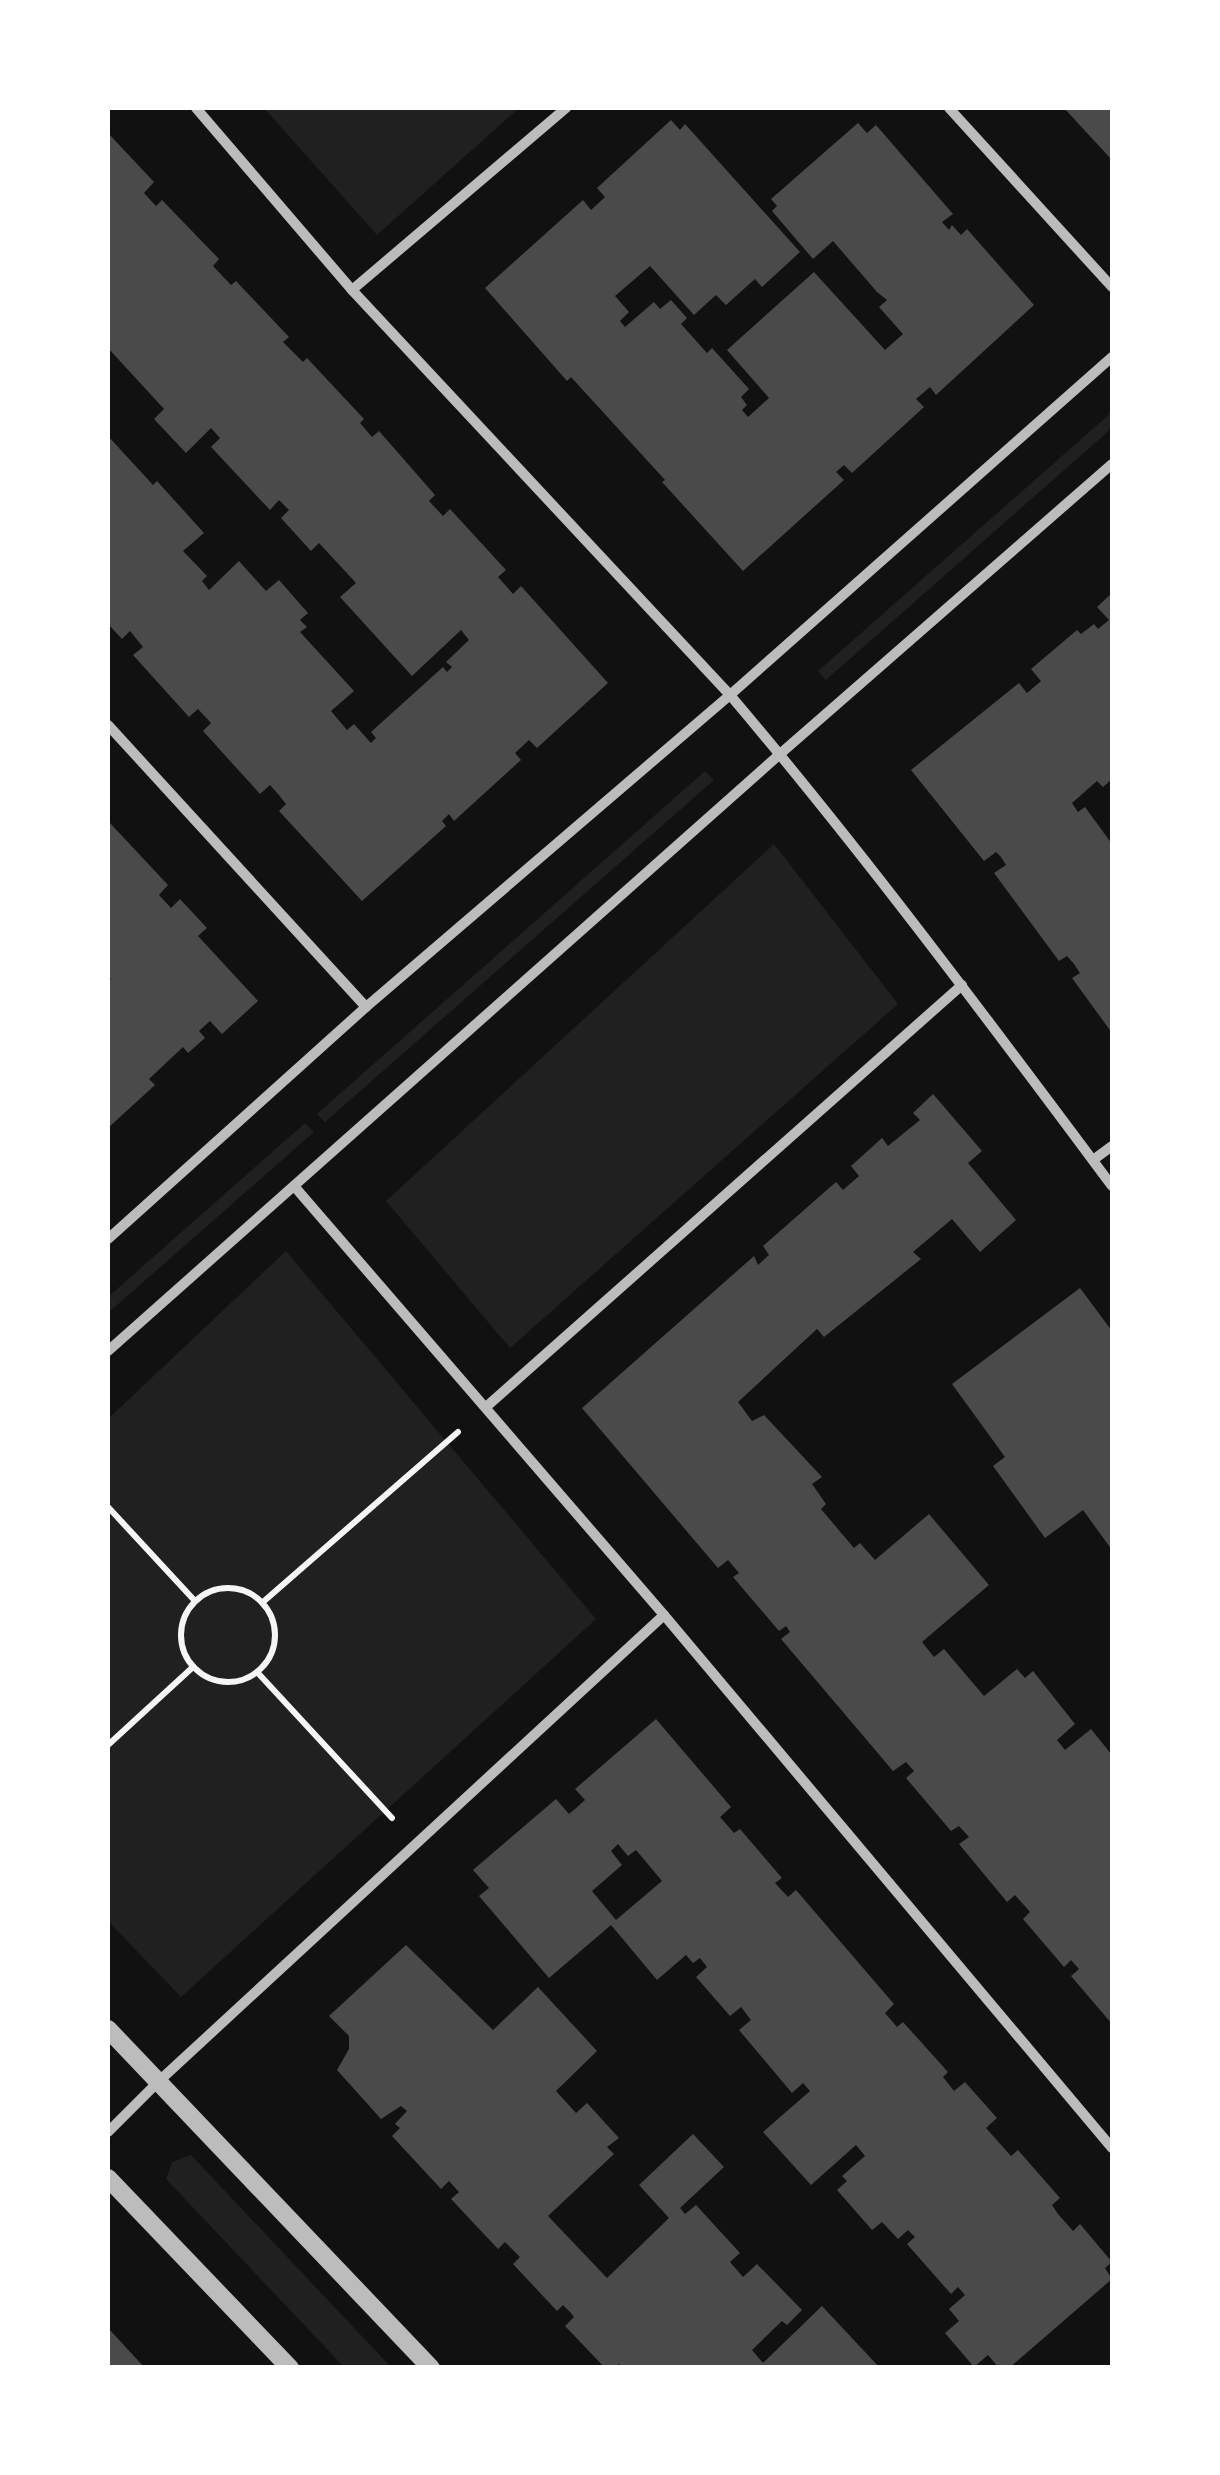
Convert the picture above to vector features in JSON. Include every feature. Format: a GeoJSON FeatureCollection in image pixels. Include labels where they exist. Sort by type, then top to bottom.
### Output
{"type":"FeatureCollection","features":[{"type":"Feature","properties":{"kind":"street"},"geometry":{"type":"LineString","coordinates":[[196,108],[352,290],[730,695],[962,986],[1112,1186]]}},
{"type":"Feature","properties":{"kind":"street"},"geometry":{"type":"LineString","coordinates":[[352,290],[566,108]]}},
{"type":"Feature","properties":{"kind":"street"},"geometry":{"type":"LineString","coordinates":[[949,108],[1112,287]]}},
{"type":"Feature","properties":{"kind":"street"},"geometry":{"type":"LineString","coordinates":[[108,1239],[366,1007],[730,695],[1112,357]]}},
{"type":"Feature","properties":{"kind":"street"},"geometry":{"type":"LineString","coordinates":[[108,1351],[1112,464]]}},
{"type":"Feature","properties":{"kind":"street"},"geometry":{"type":"LineString","coordinates":[[108,725],[366,1007]]}},
{"type":"Feature","properties":{"kind":"street"},"geometry":{"type":"LineString","coordinates":[[486,1408],[962,986]]}},
{"type":"Feature","properties":{"kind":"street"},"geometry":{"type":"LineString","coordinates":[[1093,1160],[1112,1146]]}},
{"type":"Feature","properties":{"kind":"street"},"geometry":{"type":"LineString","coordinates":[[294,1186],[664,1615],[1112,2148]]}},
{"type":"Feature","properties":{"kind":"street"},"geometry":{"type":"LineString","coordinates":[[108,2132],[664,1615]]}},
{"type":"Feature","properties":{"kind":"street"},"geometry":{"type":"LineString","coordinates":[[108,2029],[432,2368]]}},
{"type":"Feature","properties":{"kind":"street"},"geometry":{"type":"LineString","coordinates":[[108,2178],[290,2368]]}},
{"type":"Feature","properties":{"kind":"path"},"geometry":{"type":"LineString","coordinates":[[263,1602],[486,1408]]}},
{"type":"Feature","properties":{"kind":"path"},"geometry":{"type":"LineString","coordinates":[[108,1507],[195,1601]]}},
{"type":"Feature","properties":{"kind":"path"},"geometry":{"type":"LineString","coordinates":[[224,1586],[246,1590],[263,1602],[273,1621],[276,1642],[267,1662],[257,1672],[232,1682],[210,1679],[193,1667],[182,1648],[180,1627],[188,1607],[204,1594],[224,1586]]}},
{"type":"Feature","properties":{"kind":"path"},"geometry":{"type":"LineString","coordinates":[[108,1745],[193,1667]]}},
{"type":"Feature","properties":{"kind":"path"},"geometry":{"type":"LineString","coordinates":[[257,1672],[416,1844]]}},
{"type":"Feature","properties":{"kind":"shaded area"},"geometry":{"type":"Polygon","coordinates":[[[264,108],[519,108],[377,235],[264,108]]]}},
{"type":"Feature","properties":{"kind":"shaded area"},"geometry":{"type":"Polygon","coordinates":[[[1112,412],[1112,428],[826,680],[818,671],[1112,412]]]}},
{"type":"Feature","properties":{"kind":"shaded area"},"geometry":{"type":"Polygon","coordinates":[[[705,771],[714,780],[325,1122],[317,1114],[705,771]]]}},
{"type":"Feature","properties":{"kind":"shaded area"},"geometry":{"type":"Polygon","coordinates":[[[774,844],[898,1004],[510,1348],[386,1201],[774,844]]]}},
{"type":"Feature","properties":{"kind":"shaded area"},"geometry":{"type":"Polygon","coordinates":[[[305,1123],[314,1132],[108,1313],[108,1297],[305,1123]]]}},
{"type":"Feature","properties":{"kind":"shaded area"},"geometry":{"type":"Polygon","coordinates":[[[286,1251],[596,1619],[181,1997],[108,1921],[108,1419],[286,1251]]]}},
{"type":"Feature","properties":{"kind":"shaded area"},"geometry":{"type":"Polygon","coordinates":[[[191,2155],[391,2367],[344,2367],[166,2179],[172,2162],[191,2155]]]}},
{"type":"Feature","properties":{"kind":"building"},"geometry":{"type":"Polygon","coordinates":[[[1064,108],[1112,108],[1112,160],[1064,108]]]}},
{"type":"Feature","properties":{"kind":"building"},"geometry":{"type":"Polygon","coordinates":[[[671,120],[680,130],[685,124],[800,252],[762,287],[755,279],[726,305],[716,295],[694,315],[650,266],[615,296],[629,312],[620,321],[625,327],[654,302],[660,309],[671,300],[687,318],[681,324],[707,353],[712,348],[749,389],[741,397],[747,405],[742,410],[748,417],[769,398],[727,350],[814,272],[885,350],[903,334],[879,307],[887,300],[833,241],[813,259],[772,211],[777,206],[771,199],[858,123],[867,133],[876,125],[953,214],[942,222],[949,230],[952,225],[961,235],[967,229],[1034,305],[936,395],[930,387],[916,399],[924,407],[852,473],[844,465],[836,472],[844,480],[743,571],[662,482],[665,480],[571,377],[567,381],[485,288],[583,200],[591,210],[605,197],[597,188],[671,120]]]}},
{"type":"Feature","properties":{"kind":"building"},"geometry":{"type":"Polygon","coordinates":[[[108,133],[154,182],[144,193],[156,206],[162,200],[219,259],[213,266],[231,285],[236,281],[289,337],[283,342],[303,362],[307,358],[364,419],[360,423],[372,437],[379,431],[435,495],[429,501],[443,516],[450,509],[506,570],[498,577],[513,594],[521,586],[608,683],[537,748],[529,740],[515,753],[521,760],[454,821],[449,814],[442,821],[446,826],[362,901],[279,811],[286,804],[270,785],[260,794],[203,731],[211,723],[198,709],[189,717],[133,655],[143,647],[130,631],[122,639],[108,624],[108,436],[153,485],[157,481],[204,533],[183,551],[207,576],[202,581],[209,590],[239,561],[266,591],[279,580],[308,613],[300,620],[307,627],[300,632],[354,691],[331,711],[347,730],[354,724],[371,743],[376,738],[371,732],[443,667],[447,672],[452,667],[446,662],[469,640],[461,630],[412,676],[340,597],[356,583],[319,543],[311,551],[281,518],[289,510],[279,500],[270,510],[211,447],[220,438],[211,428],[186,453],[154,419],[164,409],[108,348],[108,133]]]}},
{"type":"Feature","properties":{"kind":"building"},"geometry":{"type":"Polygon","coordinates":[[[1112,593],[1112,779],[1103,787],[1097,781],[1072,803],[1078,812],[1085,807],[1112,844],[1112,1033],[1072,978],[1080,973],[1074,964],[1067,956],[1059,961],[994,873],[1006,865],[1001,857],[996,852],[984,861],[911,770],[1019,683],[1027,693],[1041,681],[1031,669],[1077,630],[1081,634],[1094,624],[1098,629],[1109,620],[1097,607],[1112,593]]]}},
{"type":"Feature","properties":{"kind":"building"},"geometry":{"type":"Polygon","coordinates":[[[110,823],[168,885],[159,895],[171,908],[180,899],[207,928],[198,936],[258,1001],[222,1034],[210,1021],[199,1031],[205,1038],[188,1053],[183,1047],[149,1079],[155,1085],[108,1128],[111,979],[110,823]]]}},
{"type":"Feature","properties":{"kind":"building"},"geometry":{"type":"Polygon","coordinates":[[[933,1094],[982,1151],[968,1163],[1016,1220],[980,1252],[952,1219],[913,1252],[921,1259],[824,1337],[817,1329],[738,1402],[752,1421],[764,1415],[822,1477],[812,1484],[826,1504],[821,1509],[854,1548],[860,1543],[875,1560],[929,1514],[989,1585],[922,1642],[934,1657],[944,1649],[984,1696],[1017,1669],[1025,1678],[1033,1671],[1075,1724],[1057,1740],[1065,1750],[1091,1729],[1112,1755],[1112,2024],[1071,1976],[1079,1969],[1071,1960],[1064,1967],[1023,1919],[1030,1912],[1015,1895],[1007,1902],[959,1844],[969,1837],[959,1826],[951,1831],[906,1778],[914,1771],[906,1762],[893,1771],[781,1639],[790,1632],[786,1626],[779,1631],[733,1577],[739,1573],[728,1560],[718,1568],[582,1408],[754,1256],[758,1265],[769,1255],[763,1246],[836,1182],[843,1190],[859,1176],[851,1166],[882,1138],[888,1146],[920,1120],[913,1113],[933,1094]]]}},
{"type":"Feature","properties":{"kind":"building"},"geometry":{"type":"Polygon","coordinates":[[[1080,1288],[1112,1331],[1112,1550],[1083,1510],[1045,1538],[993,1466],[1005,1457],[952,1384],[1080,1288]]]}},
{"type":"Feature","properties":{"kind":"building"},"geometry":{"type":"Polygon","coordinates":[[[656,1719],[731,1807],[720,1817],[734,1833],[740,1829],[782,1878],[775,1883],[788,1897],[796,1890],[894,2004],[885,2013],[897,2027],[903,2022],[948,2072],[943,2077],[954,2091],[965,2082],[997,2118],[986,2128],[1011,2156],[1018,2150],[1060,2198],[1052,2205],[1073,2231],[1080,2224],[1112,2262],[1105,2268],[1112,2279],[1009,2368],[999,2368],[988,2355],[974,2367],[945,2333],[959,2321],[949,2309],[965,2295],[958,2287],[951,2294],[907,2244],[915,2237],[908,2230],[898,2239],[882,2222],[872,2230],[837,2190],[847,2181],[842,2176],[865,2156],[856,2145],[811,2185],[763,2132],[810,2091],[803,2083],[792,2093],[739,2030],[751,2020],[741,2007],[730,2016],[696,1977],[707,1967],[700,1958],[693,1963],[686,1955],[657,1980],[611,1925],[549,1978],[479,1896],[489,1888],[473,1870],[556,1799],[569,1814],[585,1800],[575,1789],[656,1719]],[[618,1844],[611,1851],[622,1865],[592,1891],[616,1920],[662,1881],[636,1850],[628,1856],[618,1844]]]}},
{"type":"Feature","properties":{"kind":"building"},"geometry":{"type":"Polygon","coordinates":[[[406,1945],[493,2030],[538,1987],[597,2051],[556,2091],[576,2113],[587,2103],[619,2138],[607,2147],[614,2154],[548,2216],[607,2278],[669,2218],[639,2185],[693,2134],[724,2167],[680,2208],[685,2214],[696,2205],[740,2253],[730,2262],[743,2277],[757,2264],[802,2310],[787,2325],[782,2321],[752,2350],[763,2363],[822,2306],[880,2368],[622,2368],[619,2364],[605,2368],[565,2326],[574,2317],[571,2313],[563,2305],[557,2311],[513,2264],[520,2257],[505,2242],[498,2249],[451,2199],[459,2192],[449,2181],[441,2189],[392,2136],[400,2128],[395,2124],[407,2111],[401,2106],[381,2119],[337,2070],[349,2049],[349,2036],[329,2016],[406,1945]]]}},
{"type":"Feature","properties":{"kind":"building"},"geometry":{"type":"Polygon","coordinates":[[[108,2328],[145,2368],[108,2368],[108,2328]]]}}]}
